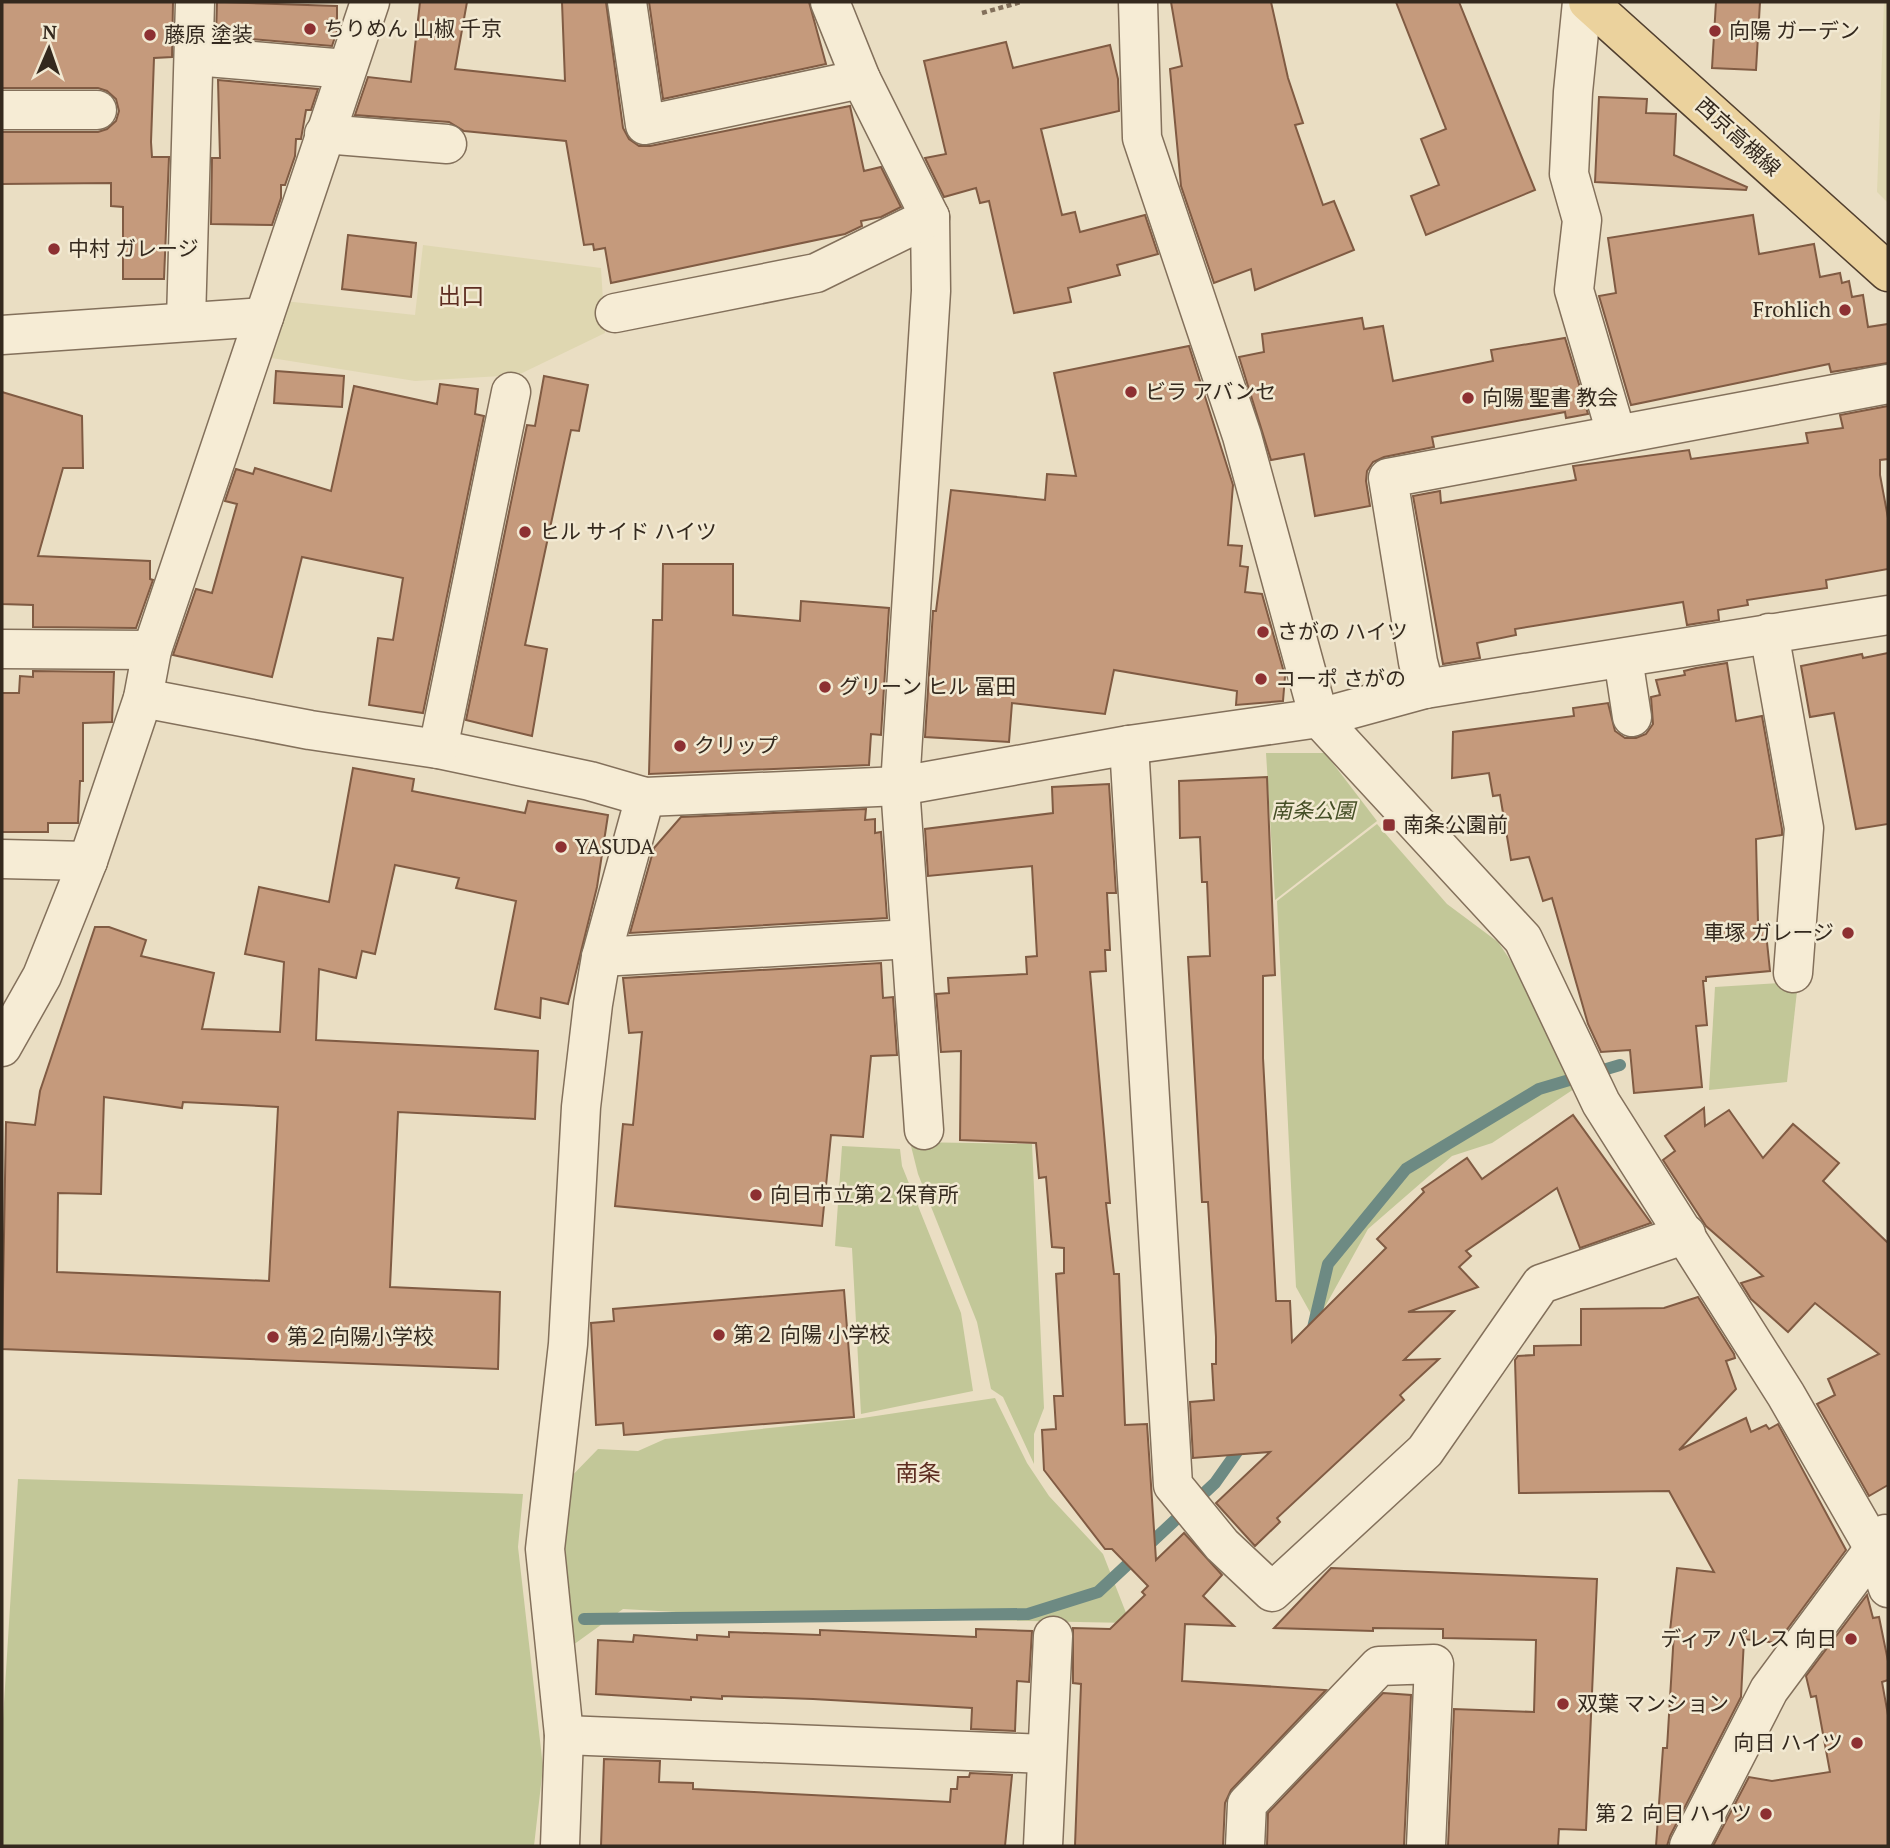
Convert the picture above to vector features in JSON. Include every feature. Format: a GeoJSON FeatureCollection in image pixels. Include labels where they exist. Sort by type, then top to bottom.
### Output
{"type":"FeatureCollection","features":[{"type":"Feature","properties":{"kind":"main road","name":"西京高槻線"},"geometry":{"type":"LineString","coordinates":[[1585,2],[1888,272]]}},
{"type":"Feature","properties":{"kind":"street"},"geometry":{"type":"LineString","coordinates":[[186,321],[195,2]]}},
{"type":"Feature","properties":{"kind":"street"},"geometry":{"type":"LineString","coordinates":[[2,1046],[11,1014],[42,976],[88,861],[143,698],[152,650],[370,2]]}},
{"type":"Feature","properties":{"kind":"street"},"geometry":{"type":"LineString","coordinates":[[627,2],[645,125],[861,79]]}},
{"type":"Feature","properties":{"kind":"street"},"geometry":{"type":"LineString","coordinates":[[830,2],[861,79],[930,217],[931,291],[900,786],[924,1130]]}},
{"type":"Feature","properties":{"kind":"street"},"geometry":{"type":"LineString","coordinates":[[1138,2],[1142,138],[1242,436],[1319,718],[1523,939],[1601,1103],[1786,1395],[1882,1540],[1888,1588]]}},
{"type":"Feature","properties":{"kind":"street"},"geometry":{"type":"LineString","coordinates":[[1585,2],[1573,92],[1569,174],[1582,220],[1574,290],[1616,433]]}},
{"type":"Feature","properties":{"kind":"street"},"geometry":{"type":"LineString","coordinates":[[195,56],[346,69]]}},
{"type":"Feature","properties":{"kind":"street"},"geometry":{"type":"LineString","coordinates":[[2,110],[97,110]]}},
{"type":"Feature","properties":{"kind":"street"},"geometry":{"type":"LineString","coordinates":[[324,134],[447,144]]}},
{"type":"Feature","properties":{"kind":"street"},"geometry":{"type":"LineString","coordinates":[[615,313],[816,273],[930,217]]}},
{"type":"Feature","properties":{"kind":"street"},"geometry":{"type":"LineString","coordinates":[[2,335],[264,317]]}},
{"type":"Feature","properties":{"kind":"street"},"geometry":{"type":"LineString","coordinates":[[1425,689],[1418,662],[1388,478],[1888,384]]}},
{"type":"Feature","properties":{"kind":"street"},"geometry":{"type":"LineString","coordinates":[[438,749],[511,392]]}},
{"type":"Feature","properties":{"kind":"street"},"geometry":{"type":"LineString","coordinates":[[143,698],[310,730],[438,749],[590,781],[645,797],[900,786],[1129,744],[1319,718],[1425,689],[1888,615]]}},
{"type":"Feature","properties":{"kind":"street"},"geometry":{"type":"LineString","coordinates":[[1769,633],[1804,828],[1793,973]]}},
{"type":"Feature","properties":{"kind":"street"},"geometry":{"type":"LineString","coordinates":[[2,649],[152,650]]}},
{"type":"Feature","properties":{"kind":"street"},"geometry":{"type":"LineString","coordinates":[[1623,658],[1632,717]]}},
{"type":"Feature","properties":{"kind":"street"},"geometry":{"type":"LineString","coordinates":[[1129,744],[1173,1485],[1222,1545],[1272,1592],[1425,1451],[1541,1284],[1686,1234]]}},
{"type":"Feature","properties":{"kind":"street"},"geometry":{"type":"LineString","coordinates":[[560,1846],[564,1735],[545,1549],[568,1344],[581,1108],[601,957],[645,797]]}},
{"type":"Feature","properties":{"kind":"street"},"geometry":{"type":"LineString","coordinates":[[2,859],[88,861]]}},
{"type":"Feature","properties":{"kind":"street"},"geometry":{"type":"LineString","coordinates":[[601,957],[909,939]]}},
{"type":"Feature","properties":{"kind":"street"},"geometry":{"type":"LineString","coordinates":[[1689,1846],[1769,1690],[1882,1540]]}},
{"type":"Feature","properties":{"kind":"street"},"geometry":{"type":"LineString","coordinates":[[1043,1846],[1045,1754],[1053,1636]]}},
{"type":"Feature","properties":{"kind":"street"},"geometry":{"type":"LineString","coordinates":[[1245,1846],[1247,1804],[1379,1666],[1434,1664],[1426,1846]]}},
{"type":"Feature","properties":{"kind":"street"},"geometry":{"type":"LineString","coordinates":[[564,1735],[1045,1754]]}},
{"type":"Feature","properties":{"kind":"path"},"geometry":{"type":"LineString","coordinates":[[982,13],[1021,2]]}},
{"type":"Feature","properties":{"kind":"shaded area"},"geometry":{"type":"Polygon","coordinates":[[[1884,2],[1888,2],[1888,203],[1877,192],[1884,2]]]}},
{"type":"Feature","properties":{"kind":"shaded area"},"geometry":{"type":"Polygon","coordinates":[[[423,245],[601,268],[605,333],[518,375],[415,381],[265,357],[284,301],[415,315],[423,245]]]}},
{"type":"Feature","properties":{"kind":"green space","name":"南条公園"},"geometry":{"type":"Polygon","coordinates":[[[1266,753],[1325,753],[1377,821],[1275,900],[1266,753]]]}},
{"type":"Feature","properties":{"kind":"green space"},"geometry":{"type":"Polygon","coordinates":[[[1377,824],[1447,904],[1498,942],[1532,992],[1574,1089],[1492,1143],[1452,1156],[1368,1229],[1316,1323],[1296,1287],[1277,901],[1377,824]]]}},
{"type":"Feature","properties":{"kind":"green space"},"geometry":{"type":"Polygon","coordinates":[[[1798,982],[1787,1082],[1709,1090],[1715,987],[1798,982]]]}},
{"type":"Feature","properties":{"kind":"green space"},"geometry":{"type":"Polygon","coordinates":[[[910,1142],[1032,1144],[1044,1408],[1034,1434],[1034,1464],[1003,1397],[991,1389],[977,1322],[918,1174],[910,1142]]]}},
{"type":"Feature","properties":{"kind":"green space"},"geometry":{"type":"Polygon","coordinates":[[[842,1146],[900,1149],[902,1166],[961,1313],[973,1391],[861,1414],[852,1248],[835,1246],[842,1146]]]}},
{"type":"Feature","properties":{"kind":"green space"},"geometry":{"type":"Polygon","coordinates":[[[995,1398],[1027,1463],[1049,1496],[1103,1554],[1130,1623],[729,1615],[623,1609],[573,1645],[562,1552],[562,1486],[598,1449],[638,1451],[665,1439],[856,1419],[995,1398]]]}},
{"type":"Feature","properties":{"kind":"green space"},"geometry":{"type":"Polygon","coordinates":[[[18,1479],[523,1494],[518,1547],[543,1767],[534,1846],[2,1846],[2,1735],[18,1479]]]}},
{"type":"Feature","properties":{"kind":"building"},"geometry":{"type":"Polygon","coordinates":[[[2,2],[173,2],[172,57],[154,58],[151,142],[152,157],[169,157],[164,279],[123,279],[123,207],[111,206],[111,183],[2,184],[2,132],[98,132],[107,129],[116,121],[119,111],[116,99],[107,91],[98,88],[2,88],[2,2]]]}},
{"type":"Feature","properties":{"kind":"building"},"geometry":{"type":"Polygon","coordinates":[[[217,2],[337,6],[337,31],[332,46],[216,36],[217,2]]]}},
{"type":"Feature","properties":{"kind":"building"},"geometry":{"type":"Polygon","coordinates":[[[420,2],[467,2],[455,69],[565,81],[562,2],[606,2],[623,128],[629,139],[639,146],[850,106],[864,171],[881,167],[901,207],[881,217],[861,221],[862,226],[845,234],[611,283],[605,248],[594,250],[593,244],[584,245],[566,141],[464,131],[449,122],[355,115],[368,77],[411,82],[420,2]]]}},
{"type":"Feature","properties":{"kind":"building"},"geometry":{"type":"Polygon","coordinates":[[[649,2],[809,2],[826,64],[663,99],[649,2]]]}},
{"type":"Feature","properties":{"kind":"building"},"geometry":{"type":"Polygon","coordinates":[[[1171,2],[1271,2],[1288,78],[1303,123],[1295,125],[1323,205],[1334,201],[1354,250],[1255,290],[1251,269],[1214,283],[1181,186],[1170,69],[1182,66],[1171,2]]]}},
{"type":"Feature","properties":{"kind":"building"},"geometry":{"type":"Polygon","coordinates":[[[1396,2],[1459,2],[1535,190],[1426,235],[1411,196],[1439,185],[1421,139],[1446,129],[1396,2]]]}},
{"type":"Feature","properties":{"kind":"building"},"geometry":{"type":"Polygon","coordinates":[[[1716,2],[1760,2],[1756,70],[1712,68],[1716,2]]]}},
{"type":"Feature","properties":{"kind":"building"},"geometry":{"type":"Polygon","coordinates":[[[1006,42],[1013,68],[1110,45],[1118,79],[1119,111],[1041,129],[1062,215],[1075,212],[1080,232],[1145,215],[1158,254],[1117,265],[1120,275],[1068,288],[1071,302],[1014,313],[989,201],[980,203],[976,188],[944,197],[925,158],[946,154],[924,61],[1006,42]]]}},
{"type":"Feature","properties":{"kind":"building"},"geometry":{"type":"Polygon","coordinates":[[[218,80],[318,89],[311,110],[306,110],[301,139],[296,139],[295,156],[285,185],[281,185],[281,198],[272,225],[211,224],[212,158],[220,158],[218,80]]]}},
{"type":"Feature","properties":{"kind":"building"},"geometry":{"type":"Polygon","coordinates":[[[1599,97],[1647,99],[1646,113],[1676,114],[1674,155],[1747,187],[1746,190],[1595,182],[1599,97]]]}},
{"type":"Feature","properties":{"kind":"building"},"geometry":{"type":"Polygon","coordinates":[[[1753,215],[1759,254],[1814,244],[1820,277],[1840,273],[1842,283],[1849,281],[1852,297],[1863,295],[1868,327],[1888,324],[1888,363],[1831,372],[1829,364],[1631,405],[1599,296],[1616,293],[1608,238],[1753,215]]]}},
{"type":"Feature","properties":{"kind":"building"},"geometry":{"type":"Polygon","coordinates":[[[348,235],[416,243],[411,297],[342,289],[348,235]]]}},
{"type":"Feature","properties":{"kind":"building"},"geometry":{"type":"Polygon","coordinates":[[[1362,318],[1364,329],[1383,326],[1393,381],[1493,361],[1491,350],[1565,338],[1588,414],[1566,418],[1565,412],[1432,437],[1434,447],[1384,457],[1373,462],[1367,471],[1366,481],[1370,506],[1315,516],[1304,454],[1271,460],[1239,357],[1264,352],[1262,334],[1362,318]]]}},
{"type":"Feature","properties":{"kind":"building"},"geometry":{"type":"Polygon","coordinates":[[[1189,346],[1233,485],[1228,545],[1242,546],[1240,566],[1248,567],[1245,592],[1262,594],[1285,676],[1283,701],[1236,705],[1237,691],[1114,670],[1105,714],[1012,703],[1009,742],[925,737],[933,611],[936,611],[951,490],[1045,500],[1047,474],[1076,476],[1054,373],[1189,346]]]}},
{"type":"Feature","properties":{"kind":"building"},"geometry":{"type":"Polygon","coordinates":[[[276,371],[344,376],[342,407],[274,403],[276,371]]]}},
{"type":"Feature","properties":{"kind":"building"},"geometry":{"type":"Polygon","coordinates":[[[544,376],[588,385],[579,431],[571,430],[525,645],[547,649],[532,736],[466,720],[527,425],[535,426],[544,376]]]}},
{"type":"Feature","properties":{"kind":"building"},"geometry":{"type":"Polygon","coordinates":[[[440,384],[478,389],[475,414],[484,416],[423,713],[369,705],[378,638],[393,640],[403,578],[302,557],[272,677],[173,655],[196,589],[212,593],[237,504],[225,501],[236,469],[253,474],[255,468],[331,491],[354,386],[437,404],[440,384]]]}},
{"type":"Feature","properties":{"kind":"building"},"geometry":{"type":"Polygon","coordinates":[[[2,392],[82,416],[83,468],[63,468],[38,556],[150,561],[150,579],[153,580],[136,628],[33,627],[33,605],[2,604],[2,392]]]}},
{"type":"Feature","properties":{"kind":"building"},"geometry":{"type":"Polygon","coordinates":[[[1888,406],[1888,459],[1880,460],[1880,475],[1888,518],[1888,569],[1826,580],[1827,588],[1747,600],[1748,605],[1718,610],[1719,620],[1687,625],[1683,602],[1515,629],[1516,635],[1477,643],[1480,658],[1443,664],[1413,496],[1440,491],[1441,503],[1576,480],[1573,466],[1689,450],[1691,459],[1808,443],[1806,433],[1843,428],[1840,415],[1888,406]]]}},
{"type":"Feature","properties":{"kind":"building"},"geometry":{"type":"Polygon","coordinates":[[[663,564],[733,564],[733,615],[800,621],[801,601],[889,608],[881,735],[871,734],[869,765],[649,774],[653,620],[662,620],[663,564]]]}},
{"type":"Feature","properties":{"kind":"building"},"geometry":{"type":"Polygon","coordinates":[[[1888,653],[1888,824],[1856,829],[1834,713],[1810,717],[1801,666],[1862,654],[1863,658],[1888,653]]]}},
{"type":"Feature","properties":{"kind":"building"},"geometry":{"type":"Polygon","coordinates":[[[1727,663],[1736,721],[1762,716],[1782,829],[1782,835],[1756,839],[1758,923],[1765,923],[1770,971],[1706,977],[1706,981],[1703,981],[1707,1025],[1696,1026],[1702,1087],[1634,1093],[1630,1050],[1601,1052],[1588,1024],[1552,898],[1543,901],[1529,857],[1511,860],[1500,795],[1493,796],[1489,773],[1452,778],[1453,732],[1574,716],[1573,708],[1608,703],[1615,731],[1625,738],[1636,738],[1646,734],[1653,724],[1651,697],[1660,695],[1656,680],[1685,675],[1684,671],[1696,668],[1727,663]]]}},
{"type":"Feature","properties":{"kind":"building"},"geometry":{"type":"Polygon","coordinates":[[[33,671],[114,672],[112,722],[83,723],[83,781],[80,781],[78,823],[48,823],[48,832],[2,832],[2,693],[19,693],[20,676],[33,677],[33,671]]]}},
{"type":"Feature","properties":{"kind":"building"},"geometry":{"type":"Polygon","coordinates":[[[353,768],[414,779],[412,791],[525,813],[528,801],[608,815],[597,887],[568,1004],[541,998],[540,1018],[495,1009],[516,901],[456,888],[459,878],[395,865],[375,954],[362,951],[356,978],[319,969],[316,1040],[538,1051],[535,1119],[398,1112],[390,1287],[500,1292],[498,1369],[2,1349],[6,1122],[35,1125],[40,1091],[95,927],[109,927],[146,940],[141,956],[214,973],[202,1029],[280,1032],[284,962],[245,954],[259,887],[329,902],[353,768]],[[104,1097],[101,1194],[58,1193],[57,1272],[269,1281],[278,1107],[183,1102],[182,1108],[104,1097]]]}},
{"type":"Feature","properties":{"kind":"building"},"geometry":{"type":"Polygon","coordinates":[[[1267,777],[1275,975],[1263,976],[1263,1058],[1276,1301],[1290,1301],[1292,1342],[1386,1248],[1377,1239],[1424,1192],[1422,1189],[1467,1158],[1482,1179],[1573,1115],[1651,1223],[1580,1248],[1557,1188],[1466,1251],[1471,1256],[1459,1267],[1478,1287],[1408,1312],[1454,1311],[1404,1360],[1439,1359],[1400,1395],[1404,1400],[1277,1518],[1280,1522],[1255,1546],[1216,1503],[1270,1452],[1193,1458],[1190,1402],[1214,1400],[1212,1364],[1216,1364],[1216,1337],[1208,1202],[1202,1202],[1188,957],[1210,956],[1207,882],[1202,882],[1200,837],[1180,838],[1179,781],[1267,777]]]}},
{"type":"Feature","properties":{"kind":"building"},"geometry":{"type":"Polygon","coordinates":[[[1109,784],[1116,893],[1107,893],[1110,950],[1105,950],[1106,971],[1090,972],[1110,1203],[1106,1203],[1114,1274],[1119,1274],[1125,1425],[1147,1424],[1156,1560],[1184,1533],[1222,1575],[1203,1596],[1234,1626],[1185,1624],[1182,1681],[1326,1690],[1231,1790],[1225,1803],[1223,1846],[1075,1846],[1081,1684],[1073,1683],[1073,1628],[1110,1629],[1145,1595],[1142,1592],[1148,1586],[1112,1549],[1105,1549],[1044,1470],[1042,1430],[1056,1429],[1054,1396],[1063,1396],[1056,1274],[1064,1273],[1064,1248],[1052,1247],[1046,1177],[1039,1178],[1036,1143],[960,1140],[961,1051],[941,1052],[936,994],[949,993],[948,978],[1027,974],[1026,957],[1037,956],[1032,866],[928,876],[925,829],[1053,813],[1052,787],[1109,784]]]}},
{"type":"Feature","properties":{"kind":"building"},"geometry":{"type":"Polygon","coordinates":[[[866,809],[865,820],[875,819],[875,833],[881,832],[887,918],[630,933],[654,848],[681,817],[866,809]]]}},
{"type":"Feature","properties":{"kind":"building"},"geometry":{"type":"Polygon","coordinates":[[[881,963],[883,998],[893,997],[897,1055],[871,1056],[863,1137],[831,1135],[822,1226],[615,1206],[623,1124],[633,1125],[642,1032],[629,1033],[623,978],[881,963]]]}},
{"type":"Feature","properties":{"kind":"building"},"geometry":{"type":"Polygon","coordinates":[[[1704,1108],[1705,1126],[1729,1110],[1763,1158],[1793,1124],[1839,1163],[1823,1181],[1888,1243],[1888,1485],[1869,1496],[1817,1404],[1835,1395],[1828,1379],[1879,1354],[1815,1303],[1788,1332],[1751,1299],[1741,1283],[1763,1276],[1706,1226],[1663,1160],[1675,1151],[1665,1136],[1704,1108]]]}},
{"type":"Feature","properties":{"kind":"building","name":"第２ 向陽 小学校"},"geometry":{"type":"Polygon","coordinates":[[[844,1290],[854,1417],[624,1435],[623,1423],[596,1425],[591,1323],[614,1321],[613,1309],[844,1290]]]}},
{"type":"Feature","properties":{"kind":"building"},"geometry":{"type":"Polygon","coordinates":[[[1698,1297],[1734,1354],[1735,1358],[1726,1361],[1736,1389],[1679,1450],[1746,1418],[1751,1432],[1766,1425],[1769,1429],[1778,1424],[1846,1550],[1777,1643],[1744,1639],[1741,1697],[1667,1846],[1656,1846],[1663,1748],[1667,1748],[1674,1632],[1670,1631],[1677,1568],[1714,1572],[1669,1491],[1519,1493],[1515,1360],[1518,1356],[1534,1355],[1534,1346],[1581,1345],[1581,1309],[1664,1308],[1698,1297]]]}},
{"type":"Feature","properties":{"kind":"building"},"geometry":{"type":"Polygon","coordinates":[[[1331,1568],[1597,1579],[1586,1830],[1559,1829],[1558,1846],[1448,1846],[1454,1709],[1534,1712],[1536,1640],[1443,1638],[1443,1629],[1373,1628],[1373,1631],[1274,1628],[1331,1568]]]}},
{"type":"Feature","properties":{"kind":"building"},"geometry":{"type":"Polygon","coordinates":[[[1867,1595],[1873,1618],[1879,1617],[1888,1661],[1888,1680],[1882,1682],[1888,1715],[1888,1846],[1713,1846],[1749,1777],[1772,1781],[1830,1772],[1816,1696],[1811,1697],[1806,1676],[1867,1595]]]}},
{"type":"Feature","properties":{"kind":"building"},"geometry":{"type":"Polygon","coordinates":[[[976,1629],[1032,1631],[1029,1682],[1017,1681],[1015,1731],[971,1729],[972,1708],[813,1699],[722,1696],[722,1699],[691,1697],[691,1700],[596,1694],[598,1640],[633,1642],[634,1635],[697,1640],[697,1635],[729,1637],[729,1632],[820,1635],[820,1630],[976,1637],[976,1629]]]}},
{"type":"Feature","properties":{"kind":"building"},"geometry":{"type":"Polygon","coordinates":[[[1383,1693],[1411,1695],[1404,1846],[1267,1846],[1268,1813],[1383,1693]]]}},
{"type":"Feature","properties":{"kind":"building"},"geometry":{"type":"Polygon","coordinates":[[[604,1759],[660,1761],[659,1782],[693,1783],[693,1789],[950,1802],[951,1789],[957,1789],[958,1777],[969,1777],[970,1773],[1012,1775],[1005,1846],[601,1846],[604,1759]]]}},
{"type":"Feature","properties":{"kind":"waterway"},"geometry":{"type":"LineString","coordinates":[[1312,1332],[1328,1264],[1406,1169],[1539,1089],[1620,1065]]}},
{"type":"Feature","properties":{"kind":"waterway"},"geometry":{"type":"LineString","coordinates":[[584,1619],[1028,1614],[1098,1592],[1215,1483],[1244,1442]]}},
{"type":"Feature","properties":{"kind":"place","name":"ちりめん 山椒 千京"},"geometry":{"type":"Point","coordinates":[310,29]}},
{"type":"Feature","properties":{"kind":"place","name":"向陽 ガーデン"},"geometry":{"type":"Point","coordinates":[1715,31]}},
{"type":"Feature","properties":{"kind":"place","name":"藤原 塗装"},"geometry":{"type":"Point","coordinates":[150,35]}},
{"type":"Feature","properties":{"kind":"place","name":"中村 ガレージ"},"geometry":{"type":"Point","coordinates":[54,249]}},
{"type":"Feature","properties":{"kind":"place","name":"Frohlich"},"geometry":{"type":"Point","coordinates":[1845,310]}},
{"type":"Feature","properties":{"kind":"place","name":"ビラ アバンセ"},"geometry":{"type":"Point","coordinates":[1131,392]}},
{"type":"Feature","properties":{"kind":"place","name":"向陽 聖書 教会"},"geometry":{"type":"Point","coordinates":[1468,398]}},
{"type":"Feature","properties":{"kind":"place","name":"ヒル サイド ハイツ"},"geometry":{"type":"Point","coordinates":[525,532]}},
{"type":"Feature","properties":{"kind":"place","name":"さがの ハイツ"},"geometry":{"type":"Point","coordinates":[1263,632]}},
{"type":"Feature","properties":{"kind":"place","name":"コーポ さがの"},"geometry":{"type":"Point","coordinates":[1261,679]}},
{"type":"Feature","properties":{"kind":"place","name":"グリーン ヒル 冨田"},"geometry":{"type":"Point","coordinates":[825,687]}},
{"type":"Feature","properties":{"kind":"place","name":"クリップ"},"geometry":{"type":"Point","coordinates":[680,746]}},
{"type":"Feature","properties":{"kind":"place","name":"南条公園前"},"geometry":{"type":"Point","coordinates":[1389,825]}},
{"type":"Feature","properties":{"kind":"place","name":"YASUDA"},"geometry":{"type":"Point","coordinates":[561,847]}},
{"type":"Feature","properties":{"kind":"place","name":"車塚 ガレージ"},"geometry":{"type":"Point","coordinates":[1848,933]}},
{"type":"Feature","properties":{"kind":"place","name":"向日市立第２保育所"},"geometry":{"type":"Point","coordinates":[756,1195]}},
{"type":"Feature","properties":{"kind":"place","name":"第２ 向陽 小学校"},"geometry":{"type":"Point","coordinates":[719,1335]}},
{"type":"Feature","properties":{"kind":"place","name":"第２向陽小学校"},"geometry":{"type":"Point","coordinates":[273,1337]}},
{"type":"Feature","properties":{"kind":"place","name":"ディア パレス 向日"},"geometry":{"type":"Point","coordinates":[1851,1639]}},
{"type":"Feature","properties":{"kind":"place","name":"双葉 マンション"},"geometry":{"type":"Point","coordinates":[1563,1704]}},
{"type":"Feature","properties":{"kind":"place","name":"向日 ハイツ"},"geometry":{"type":"Point","coordinates":[1857,1743]}},
{"type":"Feature","properties":{"kind":"place","name":"第２ 向日 ハイツ"},"geometry":{"type":"Point","coordinates":[1766,1814]}},
{"type":"Feature","properties":{"kind":"district","name":"出口"},"geometry":{"type":"Point","coordinates":[461,296]}},
{"type":"Feature","properties":{"kind":"district","name":"南条"},"geometry":{"type":"Point","coordinates":[918,1473]}}]}
